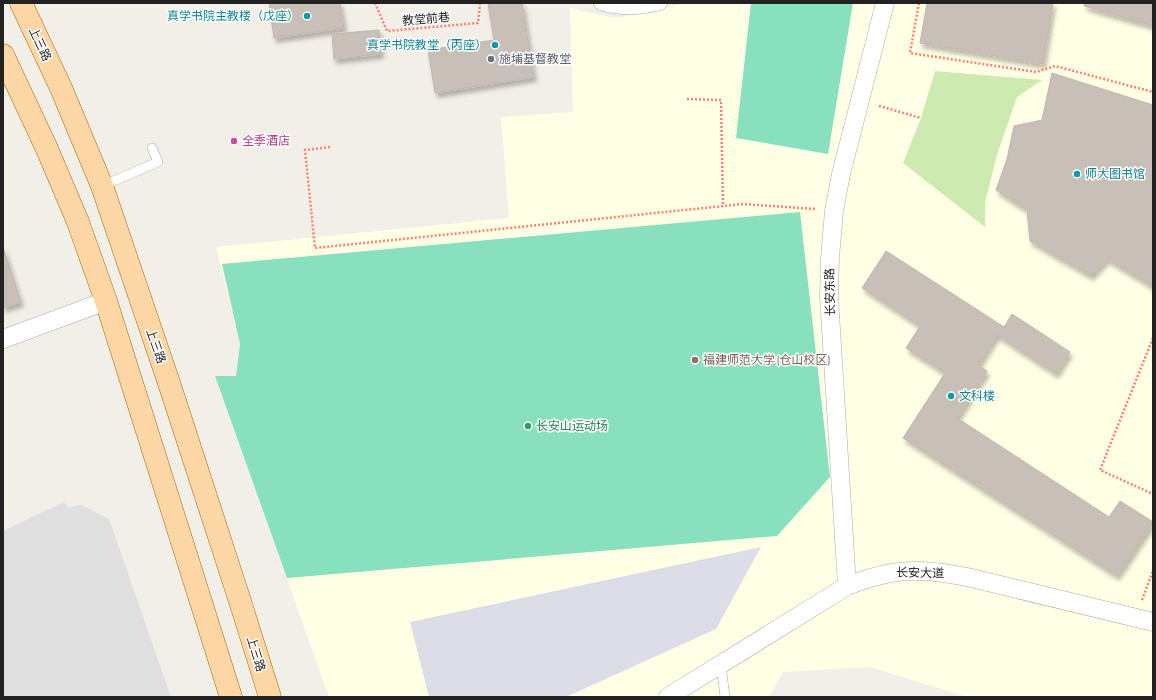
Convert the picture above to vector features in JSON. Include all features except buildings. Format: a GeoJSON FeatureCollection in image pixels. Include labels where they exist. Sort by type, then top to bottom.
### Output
{"type":"FeatureCollection","features":[{"type":"Feature","properties":{"kind":"main road","name":"上三路"},"geometry":{"type":"LineString","coordinates":[[21,3],[61,88],[102,186],[174,398],[270,697]]}},
{"type":"Feature","properties":{"kind":"main road"},"geometry":{"type":"LineString","coordinates":[[3,55],[48,150],[78,222],[106,301],[231,697]]}},
{"type":"Feature","properties":{"kind":"street"},"geometry":{"type":"LineString","coordinates":[[601,3],[625,7],[649,6],[660,3]]}},
{"type":"Feature","properties":{"kind":"street","name":"长安东路"},"geometry":{"type":"LineString","coordinates":[[847,586],[829,297],[830,258],[834,211],[841,174],[886,3]]}},
{"type":"Feature","properties":{"kind":"street"},"geometry":{"type":"LineString","coordinates":[[3,339],[106,301]]}},
{"type":"Feature","properties":{"kind":"street","name":"长安大道"},"geometry":{"type":"LineString","coordinates":[[668,697],[847,586],[874,576],[900,571],[943,572],[1144,620]]}},
{"type":"Feature","properties":{"kind":"lane"},"geometry":{"type":"LineString","coordinates":[[102,186],[158,162],[152,148]]}},
{"type":"Feature","properties":{"kind":"lane"},"geometry":{"type":"LineString","coordinates":[[721,665],[725,697]]}},
{"type":"Feature","properties":{"kind":"path","name":"教堂前巷"},"geometry":{"type":"LineString","coordinates":[[375,3],[387,32],[478,23],[480,3]]}},
{"type":"Feature","properties":{"kind":"path"},"geometry":{"type":"LineString","coordinates":[[919,3],[910,53],[1036,72],[1055,66],[1153,92]]}},
{"type":"Feature","properties":{"kind":"path"},"geometry":{"type":"LineString","coordinates":[[687,99],[721,100],[723,206]]}},
{"type":"Feature","properties":{"kind":"path"},"geometry":{"type":"LineString","coordinates":[[860,100],[921,118]]}},
{"type":"Feature","properties":{"kind":"path"},"geometry":{"type":"LineString","coordinates":[[330,147],[305,150],[315,248],[743,204],[834,211]]}},
{"type":"Feature","properties":{"kind":"path"},"geometry":{"type":"LineString","coordinates":[[1153,338],[1100,470],[1153,494]]}},
{"type":"Feature","properties":{"kind":"path"},"geometry":{"type":"LineString","coordinates":[[1144,620],[1153,571]]}},
{"type":"Feature","properties":{"kind":"shaded area","name":"福建师范大学 (仓山校区)"},"geometry":{"type":"Polygon","coordinates":[[[686,3],[1153,3],[1153,697],[968,697],[870,667],[783,672],[769,697],[329,697],[215,376],[236,376],[240,344],[216,247],[509,218],[501,117],[573,112],[570,8],[616,18],[686,3]]]}},
{"type":"Feature","properties":{"kind":"shaded area"},"geometry":{"type":"Polygon","coordinates":[[[64,502],[68,507],[81,505],[109,519],[171,697],[3,697],[3,531],[64,502]]]}},
{"type":"Feature","properties":{"kind":"shaded area"},"geometry":{"type":"Polygon","coordinates":[[[761,547],[716,629],[566,697],[429,697],[410,622],[761,547]]]}},
{"type":"Feature","properties":{"kind":"green space"},"geometry":{"type":"Polygon","coordinates":[[[751,3],[853,3],[828,154],[736,138],[751,3]]]}},
{"type":"Feature","properties":{"kind":"green space"},"geometry":{"type":"Polygon","coordinates":[[[935,71],[1042,80],[1017,97],[997,155],[985,203],[985,227],[903,163],[921,118],[935,71]]]}},
{"type":"Feature","properties":{"kind":"green space","name":"长安山运动场"},"geometry":{"type":"Polygon","coordinates":[[[800,212],[830,477],[777,536],[287,578],[215,376],[236,376],[240,344],[222,264],[800,212]]]}},
{"type":"Feature","properties":{"kind":"place","name":"真学书院主教楼（戊座）"},"geometry":{"type":"Point","coordinates":[307,16]}},
{"type":"Feature","properties":{"kind":"place","name":"真学书院教堂（丙座）"},"geometry":{"type":"Point","coordinates":[495,45]}},
{"type":"Feature","properties":{"kind":"place","name":"施埔基督教堂"},"geometry":{"type":"Point","coordinates":[491,59]}},
{"type":"Feature","properties":{"kind":"place","name":"全季酒店"},"geometry":{"type":"Point","coordinates":[234,141]}},
{"type":"Feature","properties":{"kind":"place","name":"师大图书馆"},"geometry":{"type":"Point","coordinates":[1077,174]}},
{"type":"Feature","properties":{"kind":"place","name":"福建师范大学 (仓山校区)"},"geometry":{"type":"Point","coordinates":[695,360]}},
{"type":"Feature","properties":{"kind":"place","name":"文科楼"},"geometry":{"type":"Point","coordinates":[951,396]}},
{"type":"Feature","properties":{"kind":"place","name":"长安山运动场"},"geometry":{"type":"Point","coordinates":[528,426]}}]}
